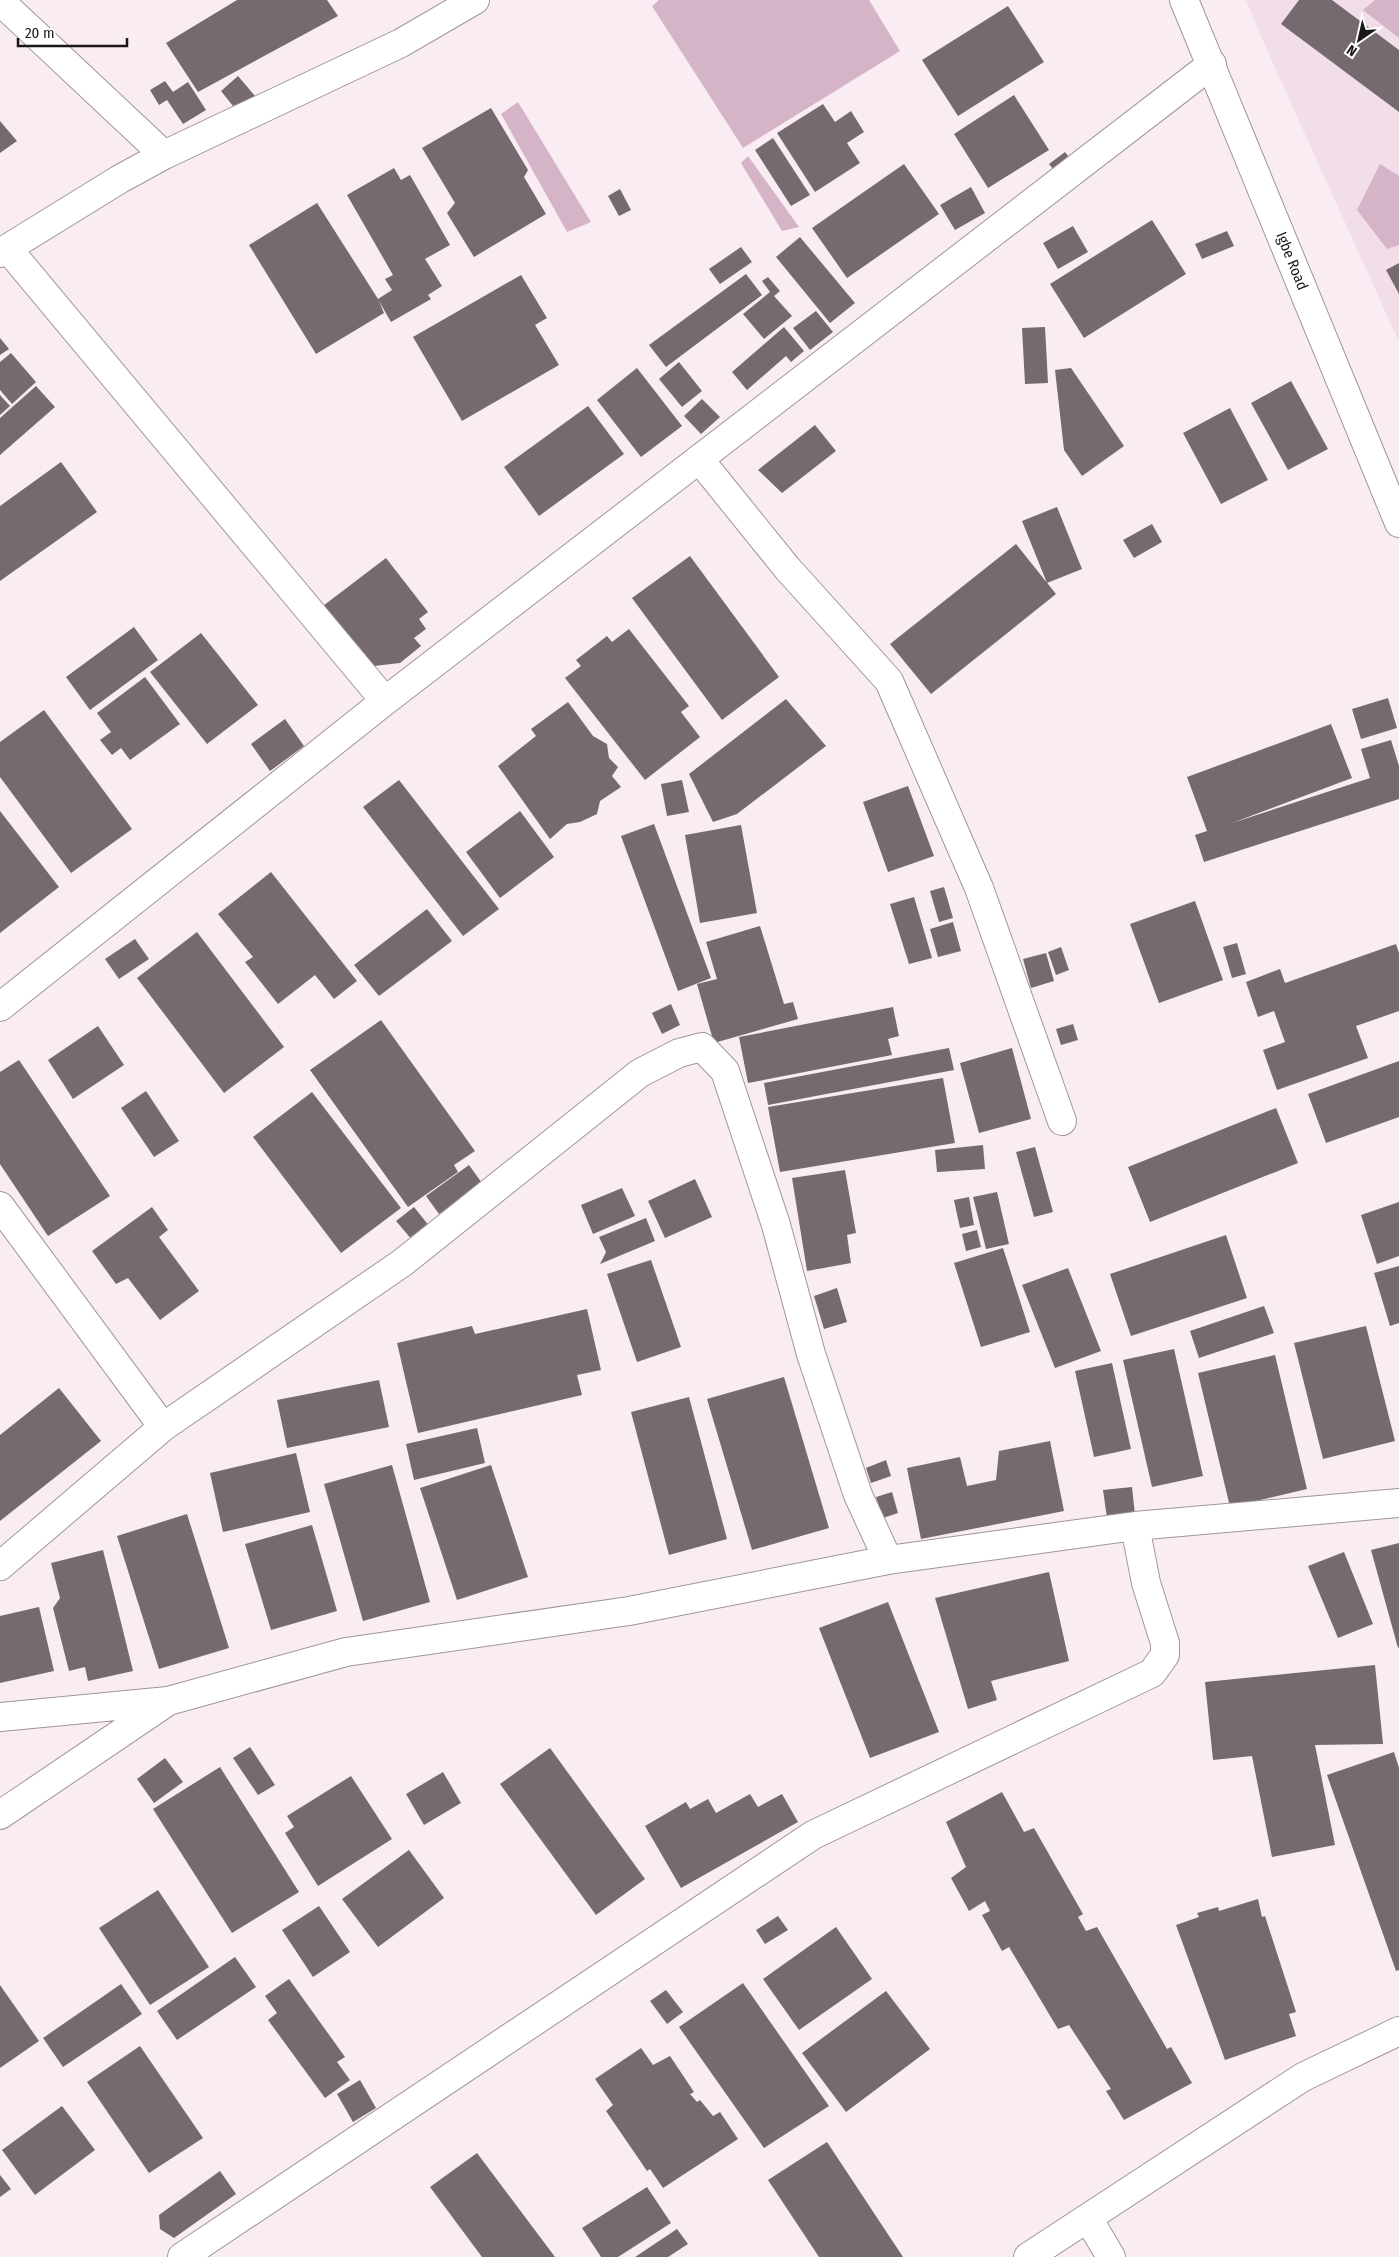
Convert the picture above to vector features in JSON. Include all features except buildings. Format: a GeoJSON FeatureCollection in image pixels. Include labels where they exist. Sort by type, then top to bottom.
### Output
{"type":"FeatureCollection","features":[{"type":"Feature","properties":{"kind":"street"},"geometry":{"type":"LineString","coordinates":[[385,701],[4,251],[120,178],[164,155],[401,43],[475,0]]}},
{"type":"Feature","properties":{"kind":"street","name":"Igbe Road"},"geometry":{"type":"LineString","coordinates":[[1184,0],[1212,64],[1399,523]]}},
{"type":"Feature","properties":{"kind":"street"},"geometry":{"type":"LineString","coordinates":[[0,1],[164,155]]}},
{"type":"Feature","properties":{"kind":"street"},"geometry":{"type":"LineString","coordinates":[[0,1007],[385,701],[1212,64]]}},
{"type":"Feature","properties":{"kind":"street"},"geometry":{"type":"LineString","coordinates":[[699,459],[787,568],[889,681],[979,888],[1062,1120]]}},
{"type":"Feature","properties":{"kind":"street"},"geometry":{"type":"LineString","coordinates":[[0,1566],[163,1427],[402,1263],[640,1073],[679,1053],[702,1047],[725,1071],[776,1225],[811,1354],[858,1496],[888,1560]]}},
{"type":"Feature","properties":{"kind":"street"},"geometry":{"type":"LineString","coordinates":[[0,1206],[163,1427]]}},
{"type":"Feature","properties":{"kind":"street"},"geometry":{"type":"LineString","coordinates":[[0,1717],[168,1701],[346,1652],[628,1611],[888,1560],[1135,1526],[1399,1503]]}},
{"type":"Feature","properties":{"kind":"street"},"geometry":{"type":"LineString","coordinates":[[182,2257],[813,1835],[1152,1674],[1165,1655],[1165,1643],[1146,1583],[1135,1526]]}},
{"type":"Feature","properties":{"kind":"street"},"geometry":{"type":"LineString","coordinates":[[0,1815],[168,1701]]}},
{"type":"Feature","properties":{"kind":"street"},"geometry":{"type":"LineString","coordinates":[[1028,2257],[1302,2077],[1399,2030]]}},
{"type":"Feature","properties":{"kind":"street"},"geometry":{"type":"LineString","coordinates":[[1088,2218],[1111,2257]]}},
{"type":"Feature","properties":{"kind":"shaded area"},"geometry":{"type":"Polygon","coordinates":[[[659,0],[869,0],[900,51],[743,148],[652,6],[659,0]]]}},
{"type":"Feature","properties":{"kind":"shaded area"},"geometry":{"type":"Polygon","coordinates":[[[1246,0],[1399,0],[1399,342],[1267,50],[1246,0]]]}},
{"type":"Feature","properties":{"kind":"shaded area"},"geometry":{"type":"Polygon","coordinates":[[[1375,0],[1399,0],[1399,38],[1363,10],[1375,0]]]}},
{"type":"Feature","properties":{"kind":"shaded area"},"geometry":{"type":"Polygon","coordinates":[[[518,102],[591,222],[567,232],[501,114],[518,102]]]}},
{"type":"Feature","properties":{"kind":"shaded area"},"geometry":{"type":"Polygon","coordinates":[[[748,156],[799,227],[782,231],[741,163],[748,156]]]}},
{"type":"Feature","properties":{"kind":"shaded area"},"geometry":{"type":"Polygon","coordinates":[[[1380,164],[1399,176],[1399,245],[1387,249],[1357,210],[1380,164]]]}}]}
